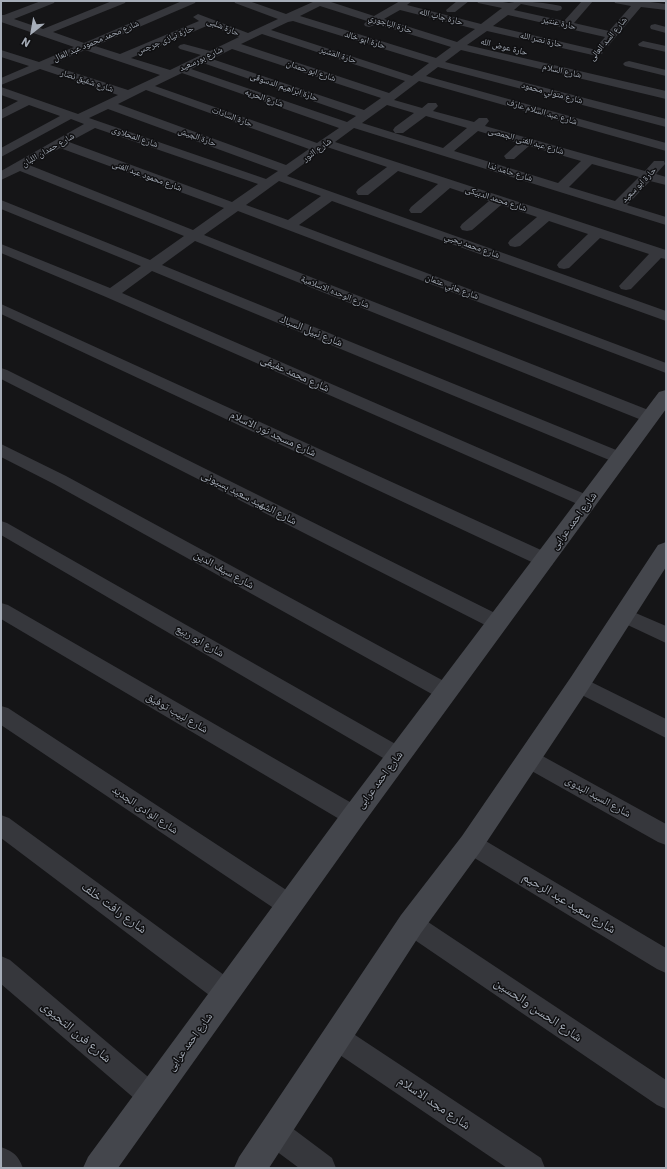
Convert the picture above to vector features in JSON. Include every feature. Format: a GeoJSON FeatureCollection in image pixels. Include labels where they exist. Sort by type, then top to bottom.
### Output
{"type":"FeatureCollection","features":[{"type":"Feature","properties":{"kind":"street"},"geometry":{"type":"LineString","coordinates":[[2,18],[50,1]]}},
{"type":"Feature","properties":{"kind":"street"},"geometry":{"type":"LineString","coordinates":[[42,33],[121,1]]}},
{"type":"Feature","properties":{"kind":"street","name":"شارع محمد محمود عبد العال"},"geometry":{"type":"LineString","coordinates":[[1,82],[191,1]]}},
{"type":"Feature","properties":{"kind":"street","name":"حارة ابو خالد"},"geometry":{"type":"LineString","coordinates":[[240,1],[291,18],[438,62]]}},
{"type":"Feature","properties":{"kind":"street","name":"حارة جاب الله"},"geometry":{"type":"LineString","coordinates":[[387,1],[484,27]]}},
{"type":"Feature","properties":{"kind":"street"},"geometry":{"type":"LineString","coordinates":[[451,10],[464,1]]}},
{"type":"Feature","properties":{"kind":"street"},"geometry":{"type":"LineString","coordinates":[[482,1],[557,8]]}},
{"type":"Feature","properties":{"kind":"street"},"geometry":{"type":"LineString","coordinates":[[566,25],[588,1]]}},
{"type":"Feature","properties":{"kind":"street"},"geometry":{"type":"LineString","coordinates":[[619,1],[666,7]]}},
{"type":"Feature","properties":{"kind":"street","name":"شارع بورسعيد"},"geometry":{"type":"LineString","coordinates":[[1,152],[75,116],[107,104],[322,2]]}},
{"type":"Feature","properties":{"kind":"street","name":"حارة الباجوري"},"geometry":{"type":"LineString","coordinates":[[322,2],[376,20],[462,44]]}},
{"type":"Feature","properties":{"kind":"street"},"geometry":{"type":"LineString","coordinates":[[326,52],[402,4]]}},
{"type":"Feature","properties":{"kind":"street","name":"شارع السد العالى"},"geometry":{"type":"LineString","coordinates":[[584,68],[638,4]]}},
{"type":"Feature","properties":{"kind":"street","name":"حارة عنتير"},"geometry":{"type":"LineString","coordinates":[[514,5],[566,25],[612,35]]}},
{"type":"Feature","properties":{"kind":"street","name":"شارع النور"},"geometry":{"type":"LineString","coordinates":[[111,294],[366,115],[514,5]]}},
{"type":"Feature","properties":{"kind":"street","name":"حارة شلبى"},"geometry":{"type":"LineString","coordinates":[[175,7],[249,37]]}},
{"type":"Feature","properties":{"kind":"street","name":"شارع الحريه"},"geometry":{"type":"LineString","coordinates":[[2,18],[42,33],[120,58],[176,71],[351,125]]}},
{"type":"Feature","properties":{"kind":"street","name":"حارة نيازى جرجس"},"geometry":{"type":"LineString","coordinates":[[120,58],[209,21]]}},
{"type":"Feature","properties":{"kind":"street","name":"حارة نصر الله"},"geometry":{"type":"LineString","coordinates":[[484,27],[597,53]]}},
{"type":"Feature","properties":{"kind":"street"},"geometry":{"type":"LineString","coordinates":[[655,27],[666,30]]}},
{"type":"Feature","properties":{"kind":"street","name":"حارة المشير"},"geometry":{"type":"LineString","coordinates":[[262,31],[326,52],[416,78]]}},
{"type":"Feature","properties":{"kind":"street","name":"شارع السلام"},"geometry":{"type":"LineString","coordinates":[[462,44],[584,68],[666,95]]}},
{"type":"Feature","properties":{"kind":"street"},"geometry":{"type":"LineString","coordinates":[[643,44],[666,49]]}},
{"type":"Feature","properties":{"kind":"street","name":"شارع ابو حمدان"},"geometry":{"type":"LineString","coordinates":[[232,45],[388,99]]}},
{"type":"Feature","properties":{"kind":"street","name":"حارة ابراهيم الدسوقى"},"geometry":{"type":"LineString","coordinates":[[184,47],[366,115]]}},
{"type":"Feature","properties":{"kind":"street","name":"شارع شفيق نصار"},"geometry":{"type":"LineString","coordinates":[[1,53],[128,94]]}},
{"type":"Feature","properties":{"kind":"street","name":"شارع متولي محمود"},"geometry":{"type":"LineString","coordinates":[[438,62],[666,123]]}},
{"type":"Feature","properties":{"kind":"street"},"geometry":{"type":"LineString","coordinates":[[629,64],[666,73]]}},
{"type":"Feature","properties":{"kind":"street","name":"شارع عبد السلام عارف"},"geometry":{"type":"LineString","coordinates":[[416,78],[666,147]]}},
{"type":"Feature","properties":{"kind":"street","name":"حارة السادات"},"geometry":{"type":"LineString","coordinates":[[145,86],[323,145]]}},
{"type":"Feature","properties":{"kind":"street","name":"شارع المحلاوى"},"geometry":{"type":"LineString","coordinates":[[1,91],[94,123],[278,177]]}},
{"type":"Feature","properties":{"kind":"street","name":"شارع عبد الغنى الجمصى"},"geometry":{"type":"LineString","coordinates":[[388,99],[424,112],[529,142],[592,156],[666,181]]}},
{"type":"Feature","properties":{"kind":"street"},"geometry":{"type":"LineString","coordinates":[[1,115],[29,100]]}},
{"type":"Feature","properties":{"kind":"street"},"geometry":{"type":"LineString","coordinates":[[398,130],[438,102]]}},
{"type":"Feature","properties":{"kind":"street","name":"حارة الجيش"},"geometry":{"type":"LineString","coordinates":[[107,104],[278,177]]}},
{"type":"Feature","properties":{"kind":"street"},"geometry":{"type":"LineString","coordinates":[[445,152],[488,118]]}},
{"type":"Feature","properties":{"kind":"street","name":"شارع حمدان اللبان"},"geometry":{"type":"LineString","coordinates":[[1,176],[94,123]]}},
{"type":"Feature","properties":{"kind":"street","name":"شارع حامد ندا"},"geometry":{"type":"LineString","coordinates":[[351,125],[445,152],[666,221]]}},
{"type":"Feature","properties":{"kind":"street"},"geometry":{"type":"LineString","coordinates":[[510,156],[543,133]]}},
{"type":"Feature","properties":{"kind":"street","name":"شارع محمود عبد الغنى"},"geometry":{"type":"LineString","coordinates":[[59,143],[236,207]]}},
{"type":"Feature","properties":{"kind":"street","name":"شارع محمد الدبيكى"},"geometry":{"type":"LineString","coordinates":[[323,145],[396,166],[662,254]]}},
{"type":"Feature","properties":{"kind":"street"},"geometry":{"type":"LineString","coordinates":[[560,188],[592,156]]}},
{"type":"Feature","properties":{"kind":"street","name":"حارة ابو سعيد"},"geometry":{"type":"LineString","coordinates":[[618,206],[659,164]]}},
{"type":"Feature","properties":{"kind":"street","name":"شارع الوحده الاسلامية"},"geometry":{"type":"LineString","coordinates":[[19,166],[650,417]]}},
{"type":"Feature","properties":{"kind":"street"},"geometry":{"type":"LineString","coordinates":[[363,192],[396,166]]}},
{"type":"Feature","properties":{"kind":"street","name":"شارع محمد يحيي"},"geometry":{"type":"LineString","coordinates":[[278,177],[666,316]]}},
{"type":"Feature","properties":{"kind":"street"},"geometry":{"type":"LineString","coordinates":[[416,210],[448,183]]}},
{"type":"Feature","properties":{"kind":"street"},"geometry":{"type":"LineString","coordinates":[[289,226],[331,195]]}},
{"type":"Feature","properties":{"kind":"street"},"geometry":{"type":"LineString","coordinates":[[466,227],[499,200]]}},
{"type":"Feature","properties":{"kind":"street","name":"شارع نبيل السباك"},"geometry":{"type":"LineString","coordinates":[[1,204],[153,265],[620,458]]}},
{"type":"Feature","properties":{"kind":"street","name":"شارع هاني عثمان"},"geometry":{"type":"LineString","coordinates":[[236,207],[666,368]]}},
{"type":"Feature","properties":{"kind":"street"},"geometry":{"type":"LineString","coordinates":[[515,243],[546,216]]}},
{"type":"Feature","properties":{"kind":"street"},"geometry":{"type":"LineString","coordinates":[[564,265],[597,232]]}},
{"type":"Feature","properties":{"kind":"street","name":"شارع محمد عفيفى"},"geometry":{"type":"LineString","coordinates":[[1,248],[111,294],[588,502]]}},
{"type":"Feature","properties":{"kind":"street"},"geometry":{"type":"LineString","coordinates":[[626,286],[662,254]]}},
{"type":"Feature","properties":{"kind":"street","name":"شارع مسجد نور الاسلام"},"geometry":{"type":"LineString","coordinates":[[1,308],[545,560]]}},
{"type":"Feature","properties":{"kind":"street","name":"شارع الشهيد سعيد بسيونى"},"geometry":{"type":"LineString","coordinates":[[1,373],[498,623]]}},
{"type":"Feature","properties":{"kind":"street","name":"شارع احمد عرابى"},"geometry":{"type":"LineString","coordinates":[[99,1168],[398,756],[666,396]]}},
{"type":"Feature","properties":{"kind":"street","name":"شارع سيف الدين"},"geometry":{"type":"LineString","coordinates":[[1,450],[60,480],[446,692]]}},
{"type":"Feature","properties":{"kind":"street","name":"شارع ابو ربيع"},"geometry":{"type":"LineString","coordinates":[[1,527],[398,756]]}},
{"type":"Feature","properties":{"kind":"street"},"geometry":{"type":"LineString","coordinates":[[250,1168],[411,924],[471,844],[665,553]]}},
{"type":"Feature","properties":{"kind":"street","name":"شارع لبيب توفيق"},"geometry":{"type":"LineString","coordinates":[[1,610],[354,816]]}},
{"type":"Feature","properties":{"kind":"street"},"geometry":{"type":"LineString","coordinates":[[624,615],[666,635]]}},
{"type":"Feature","properties":{"kind":"street"},"geometry":{"type":"LineString","coordinates":[[579,684],[666,729]]}},
{"type":"Feature","properties":{"kind":"street","name":"شارع الوادى الجديد"},"geometry":{"type":"LineString","coordinates":[[1,714],[289,905]]}},
{"type":"Feature","properties":{"kind":"street","name":"شارع السيد البدوى"},"geometry":{"type":"LineString","coordinates":[[529,759],[666,835]]}},
{"type":"Feature","properties":{"kind":"street","name":"شارع رافت خلف"},"geometry":{"type":"LineString","coordinates":[[1,825],[226,992]]}},
{"type":"Feature","properties":{"kind":"street","name":"شارع سعيد عبد الرحيم"},"geometry":{"type":"LineString","coordinates":[[471,844],[666,961]]}},
{"type":"Feature","properties":{"kind":"street","name":"شارع الحسن والحسين"},"geometry":{"type":"LineString","coordinates":[[411,924],[666,1096]]}},
{"type":"Feature","properties":{"kind":"street","name":"شارع فرن التحيوى"},"geometry":{"type":"LineString","coordinates":[[1,968],[151,1096]]}},
{"type":"Feature","properties":{"kind":"street","name":"شارع مجد الاسلام"},"geometry":{"type":"LineString","coordinates":[[337,1038],[531,1168]]}},
{"type":"Feature","properties":{"kind":"street"},"geometry":{"type":"LineString","coordinates":[[274,1132],[322,1168]]}},
{"type":"Feature","properties":{"kind":"street"},"geometry":{"type":"LineString","coordinates":[[1,1161],[8,1168]]}}]}
